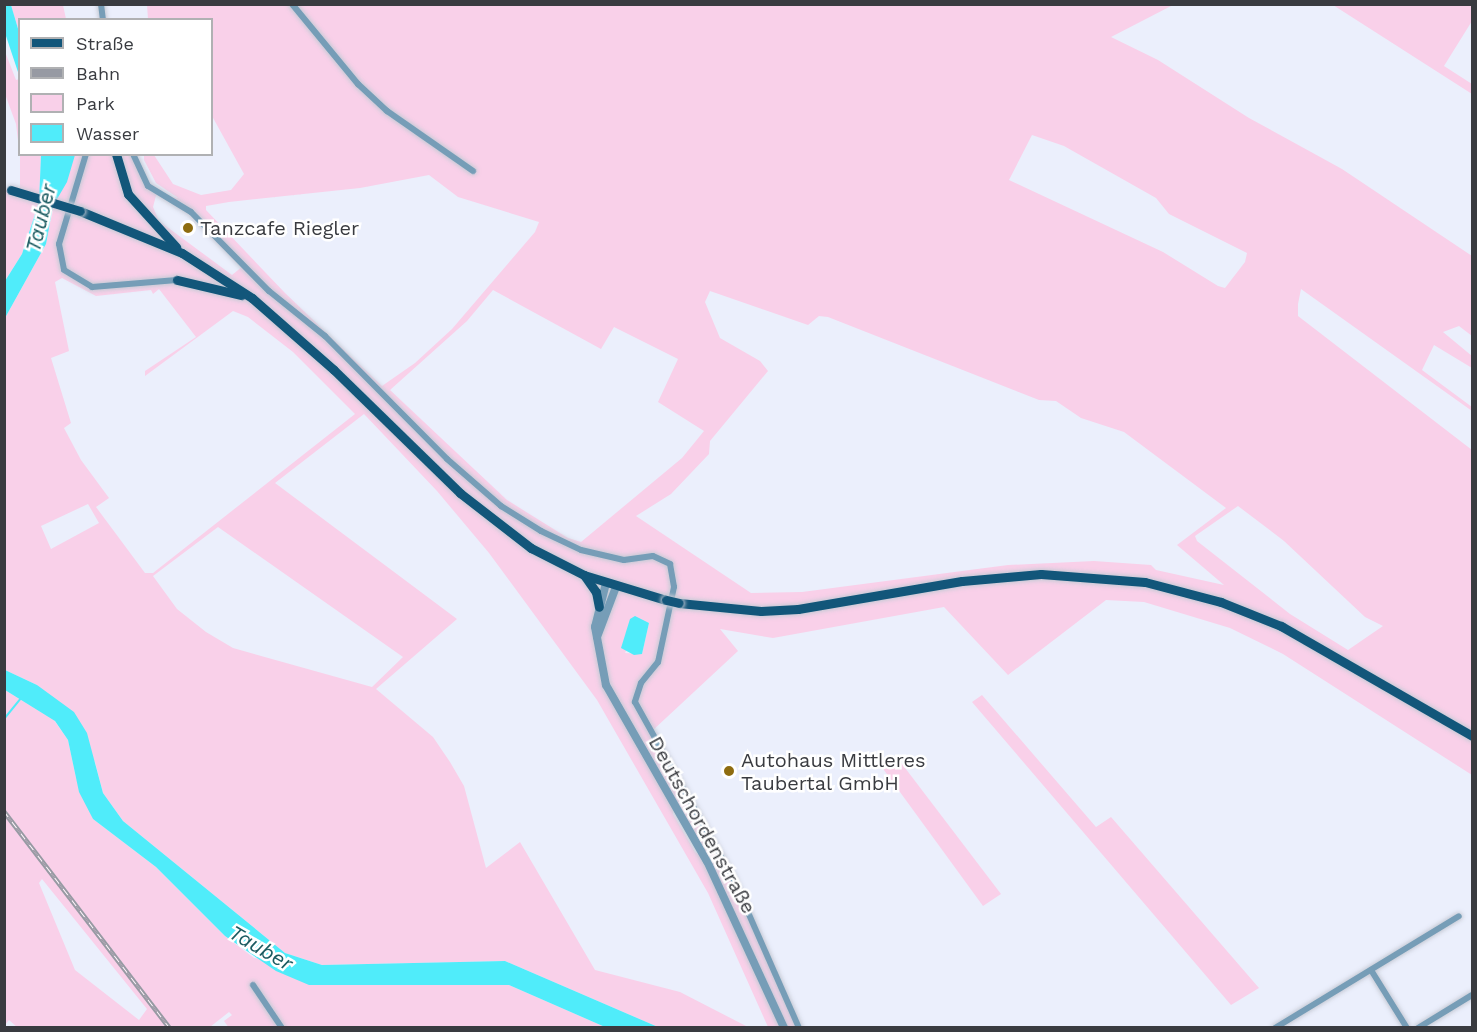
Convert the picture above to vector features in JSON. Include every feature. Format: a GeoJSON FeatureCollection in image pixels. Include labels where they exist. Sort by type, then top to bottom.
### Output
{"type":"FeatureCollection","features":[{"type":"Feature","properties":{"kind":"main road"},"geometry":{"type":"LineString","coordinates":[[117,156],[128,194],[182,253]]}},
{"type":"Feature","properties":{"kind":"main road"},"geometry":{"type":"LineString","coordinates":[[8,189],[80,211],[182,253],[252,298],[302,340],[480,510],[531,548],[584,575],[616,587],[679,603],[761,611],[798,609],[973,579],[1041,574],[1145,582],[1221,602],[1281,626],[1473,736]]}},
{"type":"Feature","properties":{"kind":"main road"},"geometry":{"type":"LineString","coordinates":[[177,280],[198,282],[252,298]]}},
{"type":"Feature","properties":{"kind":"main road"},"geometry":{"type":"LineString","coordinates":[[584,575],[596,592],[599,607]]}},
{"type":"Feature","properties":{"kind":"street"},"geometry":{"type":"LineString","coordinates":[[292,4],[358,84],[387,111],[473,171]]}},
{"type":"Feature","properties":{"kind":"street"},"geometry":{"type":"LineString","coordinates":[[85,156],[59,244],[64,270],[92,287],[177,280]]}},
{"type":"Feature","properties":{"kind":"street"},"geometry":{"type":"LineString","coordinates":[[134,156],[148,186],[191,212],[269,291],[325,336],[447,459],[501,506],[541,531],[581,550],[624,560],[653,556],[670,564],[674,587],[658,662],[636,693],[638,710],[732,876],[799,1028]]}},
{"type":"Feature","properties":{"kind":"street","name":"Deutschordenstraße"},"geometry":{"type":"LineString","coordinates":[[606,583],[599,607],[597,637],[602,674],[612,697],[707,861],[784,1028]]}},
{"type":"Feature","properties":{"kind":"street","name":"Deutschordenstraße"},"geometry":{"type":"LineString","coordinates":[[597,637],[616,587]]}},
{"type":"Feature","properties":{"kind":"street"},"geometry":{"type":"LineString","coordinates":[[1275,1028],[1459,916]]}},
{"type":"Feature","properties":{"kind":"street"},"geometry":{"type":"LineString","coordinates":[[1371,970],[1407,1028]]}},
{"type":"Feature","properties":{"kind":"street"},"geometry":{"type":"LineString","coordinates":[[252,985],[282,1028]]}},
{"type":"Feature","properties":{"kind":"street"},"geometry":{"type":"LineString","coordinates":[[1418,1028],[1473,995]]}},
{"type":"Feature","properties":{"kind":"green space"},"geometry":{"type":"Polygon","coordinates":[[[11,5],[63,5],[66,18],[18,18],[18,29],[11,5]]]}},
{"type":"Feature","properties":{"kind":"green space"},"geometry":{"type":"Polygon","coordinates":[[[147,5],[1173,5],[1111,37],[1158,60],[1249,118],[1342,169],[1472,256],[1472,336],[1459,326],[1443,332],[1472,356],[1472,368],[1434,345],[1422,370],[1472,407],[1472,411],[1301,289],[1298,316],[1472,450],[1472,775],[1283,654],[1230,628],[1144,602],[1106,600],[1008,675],[944,607],[773,638],[720,629],[738,651],[652,731],[732,876],[799,1027],[768,1027],[708,893],[597,700],[489,553],[437,491],[364,414],[275,483],[457,619],[376,689],[433,737],[450,762],[464,786],[486,868],[520,842],[595,970],[680,992],[748,1027],[658,1027],[505,961],[322,965],[285,953],[123,821],[103,793],[95,762],[37,685],[5,670],[5,318],[46,244],[55,156],[133,156],[137,167],[157,192],[153,207],[159,221],[232,275],[243,266],[191,212],[163,196],[178,198],[156,183],[144,156],[155,156],[173,184],[201,195],[231,190],[244,174],[213,118],[213,18],[148,18],[147,5]],[[1032,135],[1009,180],[1163,252],[1225,288],[1245,262],[1247,253],[1169,214],[1156,198],[1064,146],[1032,135]],[[429,175],[360,188],[229,202],[206,206],[206,210],[285,293],[382,386],[415,363],[452,329],[535,232],[539,222],[458,197],[429,175]],[[62,278],[55,282],[69,351],[51,358],[71,423],[64,428],[81,460],[109,498],[96,507],[145,573],[153,573],[355,414],[293,352],[248,317],[233,311],[145,376],[145,371],[196,337],[159,289],[153,294],[151,290],[96,296],[62,278]],[[493,290],[467,321],[390,390],[507,500],[568,538],[581,542],[682,458],[704,431],[658,402],[678,359],[614,327],[601,349],[493,290]],[[710,291],[705,302],[720,338],[760,361],[768,371],[710,441],[709,454],[671,494],[636,516],[751,593],[802,592],[1008,565],[1094,561],[1151,565],[1156,570],[1224,585],[1177,545],[1226,508],[1124,432],[1081,418],[1056,401],[1039,400],[828,317],[819,316],[808,325],[710,291]],[[88,504],[41,526],[51,549],[99,523],[88,504]],[[1238,506],[1195,536],[1197,541],[1290,614],[1348,650],[1383,626],[1365,617],[1284,541],[1238,506]],[[218,527],[153,576],[177,609],[206,632],[233,648],[372,687],[403,657],[218,527]],[[585,575],[596,592],[596,636],[616,587],[585,575]],[[642,618],[625,653],[642,654],[649,623],[641,621],[642,618]],[[673,799],[673,814],[695,852],[705,860],[673,799]]]}},
{"type":"Feature","properties":{"kind":"green space"},"geometry":{"type":"Polygon","coordinates":[[[1333,5],[1472,5],[1472,21],[1444,66],[1472,84],[1472,94],[1333,5]]]}},
{"type":"Feature","properties":{"kind":"green space"},"geometry":{"type":"Polygon","coordinates":[[[4,49],[16,80],[18,79],[18,141],[16,124],[5,94],[4,49]]]}},
{"type":"Feature","properties":{"kind":"green space"},"geometry":{"type":"Polygon","coordinates":[[[20,156],[41,156],[39,202],[22,254],[5,281],[5,188],[20,199],[20,156]]]}},
{"type":"Feature","properties":{"kind":"green space"},"geometry":{"type":"Polygon","coordinates":[[[5,690],[54,720],[68,740],[76,778],[93,819],[156,867],[225,936],[254,958],[435,982],[509,985],[605,1027],[229,1028],[224,1021],[232,1015],[229,1012],[210,1027],[18,1028],[9,1020],[5,1025],[5,690]],[[42,879],[39,883],[75,970],[139,1020],[147,1009],[42,879]]]}},
{"type":"Feature","properties":{"kind":"green space"},"geometry":{"type":"Polygon","coordinates":[[[982,695],[1096,827],[1111,817],[1259,988],[1231,1005],[972,702],[982,695]]]}},
{"type":"Feature","properties":{"kind":"green space"},"geometry":{"type":"Polygon","coordinates":[[[896,756],[1001,894],[983,906],[881,766],[896,756]]]}},
{"type":"Feature","properties":{"kind":"water"},"geometry":{"type":"Polygon","coordinates":[[[4,5],[11,5],[18,29],[18,72],[5,33],[4,5]]]}},
{"type":"Feature","properties":{"kind":"water","name":"Tauber"},"geometry":{"type":"Polygon","coordinates":[[[41,156],[75,156],[67,182],[53,206],[46,244],[5,318],[5,281],[22,254],[39,202],[41,156]]]}},
{"type":"Feature","properties":{"kind":"water"},"geometry":{"type":"Polygon","coordinates":[[[635,616],[649,623],[642,654],[634,655],[621,648],[630,619],[635,616]]]}},
{"type":"Feature","properties":{"kind":"water","name":"Tauber"},"geometry":{"type":"Polygon","coordinates":[[[5,670],[37,685],[74,712],[87,733],[103,793],[123,821],[285,953],[322,965],[505,961],[658,1027],[605,1027],[509,985],[309,985],[276,971],[225,936],[156,867],[93,819],[79,792],[68,740],[55,721],[5,690],[5,670]]]}},
{"type":"Feature","properties":{"kind":"waterway"},"geometry":{"type":"LineString","coordinates":[[4,719],[21,698]]}},
{"type":"Feature","properties":{"kind":"railway"},"geometry":{"type":"LineString","coordinates":[[4,811],[170,1028]]}},
{"type":"Feature","properties":{"kind":"place","name":"Tanzcafe Riegler"},"geometry":{"type":"Point","coordinates":[188,228]}},
{"type":"Feature","properties":{"kind":"place","name":"Autohaus Mittleres Taubertal GmbH"},"geometry":{"type":"Point","coordinates":[729,771]}}]}
